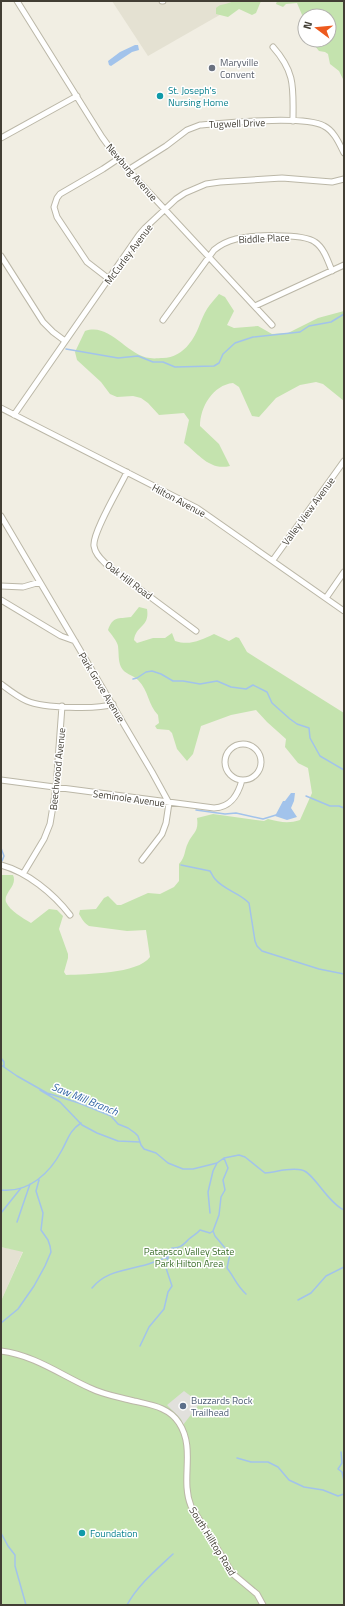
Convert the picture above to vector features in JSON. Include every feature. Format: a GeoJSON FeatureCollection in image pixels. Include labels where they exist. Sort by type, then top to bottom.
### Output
{"type":"FeatureCollection","features":[{"type":"Feature","properties":{"kind":"street","name":"Newburg Avenue"},"geometry":{"type":"LineString","coordinates":[[17,1],[102,137],[118,159],[272,325]]}},
{"type":"Feature","properties":{"kind":"street"},"geometry":{"type":"LineString","coordinates":[[274,47],[282,57],[290,73],[293,91],[292,121]]}},
{"type":"Feature","properties":{"kind":"street"},"geometry":{"type":"LineString","coordinates":[[1,138],[77,96]]}},
{"type":"Feature","properties":{"kind":"street","name":"Tugwell Drive"},"geometry":{"type":"LineString","coordinates":[[128,170],[166,146],[193,126],[200,124],[292,121],[310,122],[324,126],[334,134],[344,153]]}},
{"type":"Feature","properties":{"kind":"street"},"geometry":{"type":"LineString","coordinates":[[108,279],[87,262],[58,217],[54,207],[56,198],[60,194],[118,159]]}},
{"type":"Feature","properties":{"kind":"street","name":"McCurley Avenue"},"geometry":{"type":"LineString","coordinates":[[14,414],[145,228],[185,193],[206,184],[282,178],[332,182],[344,179]]}},
{"type":"Feature","properties":{"kind":"street","name":"Biddle Place"},"geometry":{"type":"LineString","coordinates":[[163,320],[209,256],[220,245],[236,238],[302,237],[315,242],[320,247],[332,271]]}},
{"type":"Feature","properties":{"kind":"street"},"geometry":{"type":"LineString","coordinates":[[1,256],[43,322],[65,341]]}},
{"type":"Feature","properties":{"kind":"street"},"geometry":{"type":"LineString","coordinates":[[255,306],[344,265]]}},
{"type":"Feature","properties":{"kind":"street","name":"Hilton Avenue"},"geometry":{"type":"LineString","coordinates":[[1,408],[197,508],[344,611]]}},
{"type":"Feature","properties":{"kind":"street","name":"Valley View Avenue"},"geometry":{"type":"LineString","coordinates":[[272,560],[344,461]]}},
{"type":"Feature","properties":{"kind":"street","name":"Oak Hill Road"},"geometry":{"type":"LineString","coordinates":[[127,472],[96,532],[93,544],[96,554],[106,564],[196,630]]}},
{"type":"Feature","properties":{"kind":"street","name":"Park Grove Avenue"},"geometry":{"type":"LineString","coordinates":[[1,516],[113,704],[162,788],[169,803]]}},
{"type":"Feature","properties":{"kind":"street"},"geometry":{"type":"LineString","coordinates":[[326,598],[344,572]]}},
{"type":"Feature","properties":{"kind":"street"},"geometry":{"type":"LineString","coordinates":[[1,586],[23,587],[40,582]]}},
{"type":"Feature","properties":{"kind":"street"},"geometry":{"type":"LineString","coordinates":[[1,600],[61,636],[75,641]]}},
{"type":"Feature","properties":{"kind":"street"},"geometry":{"type":"LineString","coordinates":[[1,684],[27,701],[42,705],[92,708],[105,707],[113,704]]}},
{"type":"Feature","properties":{"kind":"street","name":"Beechwood Avenue"},"geometry":{"type":"LineString","coordinates":[[23,874],[47,833],[52,815],[56,788],[62,706]]}},
{"type":"Feature","properties":{"kind":"street"},"geometry":{"type":"LineString","coordinates":[[243,744],[256,750],[260,755],[261,764],[258,773],[253,777],[242,780],[236,779],[229,773],[225,762],[230,750],[237,745],[243,744]]}},
{"type":"Feature","properties":{"kind":"street","name":"Seminole Avenue"},"geometry":{"type":"LineString","coordinates":[[1,780],[214,808],[221,807],[233,800],[240,788],[242,780]]}},
{"type":"Feature","properties":{"kind":"street"},"geometry":{"type":"LineString","coordinates":[[142,860],[162,834],[166,823],[169,803]]}},
{"type":"Feature","properties":{"kind":"street"},"geometry":{"type":"LineString","coordinates":[[1,864],[23,874],[46,891],[70,915]]}},
{"type":"Feature","properties":{"kind":"street","name":"South Hilltop Road"},"geometry":{"type":"LineString","coordinates":[[1,1351],[22,1355],[92,1389],[155,1406],[171,1414],[179,1422],[187,1446],[188,1463],[186,1487],[187,1496],[191,1506],[233,1574],[257,1594],[263,1605]]}},
{"type":"Feature","properties":{"kind":"shaded area"},"geometry":{"type":"Polygon","coordinates":[[[112,1],[244,1],[148,56],[112,1]]]}},
{"type":"Feature","properties":{"kind":"shaded area"},"geometry":{"type":"Polygon","coordinates":[[[1,1247],[23,1251],[1,1301],[1,1247]]]}},
{"type":"Feature","properties":{"kind":"shaded area","name":"Buzzards Rock Trailhead"},"geometry":{"type":"Polygon","coordinates":[[[184,1391],[200,1403],[183,1425],[181,1419],[167,1405],[184,1391]]]}},
{"type":"Feature","properties":{"kind":"green space"},"geometry":{"type":"Polygon","coordinates":[[[233,1],[261,1],[256,13],[252,15],[239,9],[228,17],[216,14],[216,8],[218,6],[233,1]]]}},
{"type":"Feature","properties":{"kind":"green space"},"geometry":{"type":"Polygon","coordinates":[[[277,1],[344,1],[344,81],[339,71],[330,64],[328,54],[319,51],[317,48],[337,48],[337,8],[299,8],[297,3],[286,4],[283,7],[276,4],[277,1]]]}},
{"type":"Feature","properties":{"kind":"green space"},"geometry":{"type":"Polygon","coordinates":[[[219,294],[225,297],[234,311],[227,325],[234,328],[258,326],[272,334],[288,333],[318,318],[344,311],[344,401],[323,384],[316,382],[300,385],[276,398],[259,417],[252,416],[239,387],[233,383],[219,388],[209,398],[205,405],[202,412],[200,426],[219,444],[230,466],[223,467],[210,464],[184,443],[189,420],[184,413],[159,415],[141,398],[133,396],[117,397],[110,394],[101,382],[77,360],[75,352],[85,331],[94,329],[110,335],[142,356],[150,358],[167,358],[174,356],[187,347],[197,331],[207,309],[219,294]]]}},
{"type":"Feature","properties":{"kind":"green space","name":"Patapsco Valley State Park Hilton Area"},"geometry":{"type":"Polygon","coordinates":[[[139,607],[147,609],[147,619],[135,635],[134,640],[137,643],[153,638],[165,638],[172,633],[175,641],[186,643],[195,642],[214,634],[229,641],[236,637],[239,638],[247,652],[344,713],[344,1605],[1,1605],[1,1301],[23,1252],[1,1247],[1,875],[13,875],[14,883],[7,896],[6,902],[10,908],[21,917],[31,923],[49,909],[57,910],[63,916],[59,929],[68,954],[64,972],[66,975],[111,972],[135,967],[144,963],[150,957],[146,930],[127,931],[89,926],[84,922],[79,914],[80,910],[96,909],[104,898],[108,896],[117,905],[121,905],[148,893],[160,894],[174,887],[179,881],[179,864],[196,829],[197,818],[213,814],[264,821],[268,819],[292,822],[300,820],[312,793],[308,768],[298,763],[285,747],[286,739],[256,710],[231,715],[201,726],[193,754],[187,761],[177,749],[172,733],[169,730],[157,729],[155,726],[159,723],[158,715],[152,707],[142,684],[122,669],[119,662],[118,646],[108,630],[114,620],[131,617],[139,607]]]}},
{"type":"Feature","properties":{"kind":"water"},"geometry":{"type":"Polygon","coordinates":[[[138,45],[139,50],[132,52],[111,66],[109,65],[108,61],[120,52],[138,45]]]}},
{"type":"Feature","properties":{"kind":"water"},"geometry":{"type":"Polygon","coordinates":[[[291,793],[295,793],[291,808],[297,817],[287,820],[275,816],[283,801],[285,801],[291,793]]]}},
{"type":"Feature","properties":{"kind":"waterway"},"geometry":{"type":"LineString","coordinates":[[66,349],[118,358],[138,356],[153,362],[163,362],[175,367],[214,366],[219,363],[223,354],[235,343],[253,337],[300,332],[309,326],[331,322],[344,314]]}},
{"type":"Feature","properties":{"kind":"waterway"},"geometry":{"type":"LineString","coordinates":[[133,679],[146,672],[152,671],[173,681],[200,684],[217,681],[231,687],[246,689],[253,685],[267,692],[272,703],[290,719],[297,724],[309,728],[310,738],[320,756],[344,770]]}},
{"type":"Feature","properties":{"kind":"waterway"},"geometry":{"type":"LineString","coordinates":[[306,796],[330,806],[339,806],[344,808]]}},
{"type":"Feature","properties":{"kind":"waterway"},"geometry":{"type":"LineString","coordinates":[[196,810],[225,814],[236,813],[263,819],[276,815]]}},
{"type":"Feature","properties":{"kind":"waterway"},"geometry":{"type":"LineString","coordinates":[[1,848],[4,856],[2,861]]}},
{"type":"Feature","properties":{"kind":"waterway"},"geometry":{"type":"LineString","coordinates":[[181,865],[210,871],[219,883],[249,903],[255,941],[257,946],[262,951],[319,969],[344,974]]}},
{"type":"Feature","properties":{"kind":"waterway"},"geometry":{"type":"LineString","coordinates":[[1,1058],[4,1062],[4,1067]]}},
{"type":"Feature","properties":{"kind":"waterway","name":"Saw Mill Branch"},"geometry":{"type":"LineString","coordinates":[[1,1065],[47,1093],[79,1103],[111,1116],[118,1124],[135,1133],[144,1149],[156,1153],[168,1163],[183,1169],[193,1169],[217,1163],[224,1158],[239,1155],[245,1157],[265,1173],[288,1169],[302,1170],[311,1176],[332,1201],[344,1210]]}},
{"type":"Feature","properties":{"kind":"waterway"},"geometry":{"type":"LineString","coordinates":[[40,1090],[60,1102],[82,1125],[97,1133],[118,1141],[140,1142]]}},
{"type":"Feature","properties":{"kind":"waterway"},"geometry":{"type":"LineString","coordinates":[[1,1190],[21,1188],[38,1180],[45,1174],[57,1158],[72,1132],[81,1123]]}},
{"type":"Feature","properties":{"kind":"waterway"},"geometry":{"type":"LineString","coordinates":[[224,1158],[228,1168],[223,1180],[225,1190],[221,1197],[219,1215],[213,1231],[215,1236],[230,1254],[227,1268],[240,1288],[246,1294]]}},
{"type":"Feature","properties":{"kind":"waterway"},"geometry":{"type":"LineString","coordinates":[[210,1213],[208,1192],[213,1171],[217,1163]]}},
{"type":"Feature","properties":{"kind":"waterway"},"geometry":{"type":"LineString","coordinates":[[1,1323],[18,1309],[34,1286],[51,1252],[48,1240],[41,1230],[43,1213],[36,1191],[39,1180]]}},
{"type":"Feature","properties":{"kind":"waterway"},"geometry":{"type":"LineString","coordinates":[[17,1222],[30,1184]]}},
{"type":"Feature","properties":{"kind":"waterway"},"geometry":{"type":"LineString","coordinates":[[1,1213],[21,1188]]}},
{"type":"Feature","properties":{"kind":"waterway"},"geometry":{"type":"LineString","coordinates":[[140,1346],[149,1327],[164,1309],[168,1292],[172,1286],[166,1268],[169,1253],[172,1248],[182,1246],[200,1230],[210,1233],[213,1231]]}},
{"type":"Feature","properties":{"kind":"waterway"},"geometry":{"type":"LineString","coordinates":[[92,1288],[108,1275],[168,1257]]}},
{"type":"Feature","properties":{"kind":"waterway"},"geometry":{"type":"LineString","coordinates":[[298,1300],[311,1293],[326,1276],[344,1267]]}},
{"type":"Feature","properties":{"kind":"waterway"},"geometry":{"type":"LineString","coordinates":[[341,1452],[342,1463],[338,1469],[342,1472],[344,1481]]}},
{"type":"Feature","properties":{"kind":"waterway"},"geometry":{"type":"LineString","coordinates":[[237,1458],[251,1462],[268,1462],[278,1467],[289,1480],[304,1487],[323,1490],[338,1496],[344,1494]]}},
{"type":"Feature","properties":{"kind":"waterway"},"geometry":{"type":"LineString","coordinates":[[1,1533],[15,1555],[15,1566],[26,1605]]}},
{"type":"Feature","properties":{"kind":"waterway"},"geometry":{"type":"LineString","coordinates":[[127,1605],[142,1584],[173,1554]]}},
{"type":"Feature","properties":{"kind":"place","name":"Maryville Convent"},"geometry":{"type":"Point","coordinates":[212,68]}},
{"type":"Feature","properties":{"kind":"place","name":"St. Joseph's Nursing Home"},"geometry":{"type":"Point","coordinates":[160,96]}},
{"type":"Feature","properties":{"kind":"place","name":"Buzzards Rock Trailhead"},"geometry":{"type":"Point","coordinates":[183,1406]}},
{"type":"Feature","properties":{"kind":"place","name":"Foundation"},"geometry":{"type":"Point","coordinates":[82,1533]}}]}
